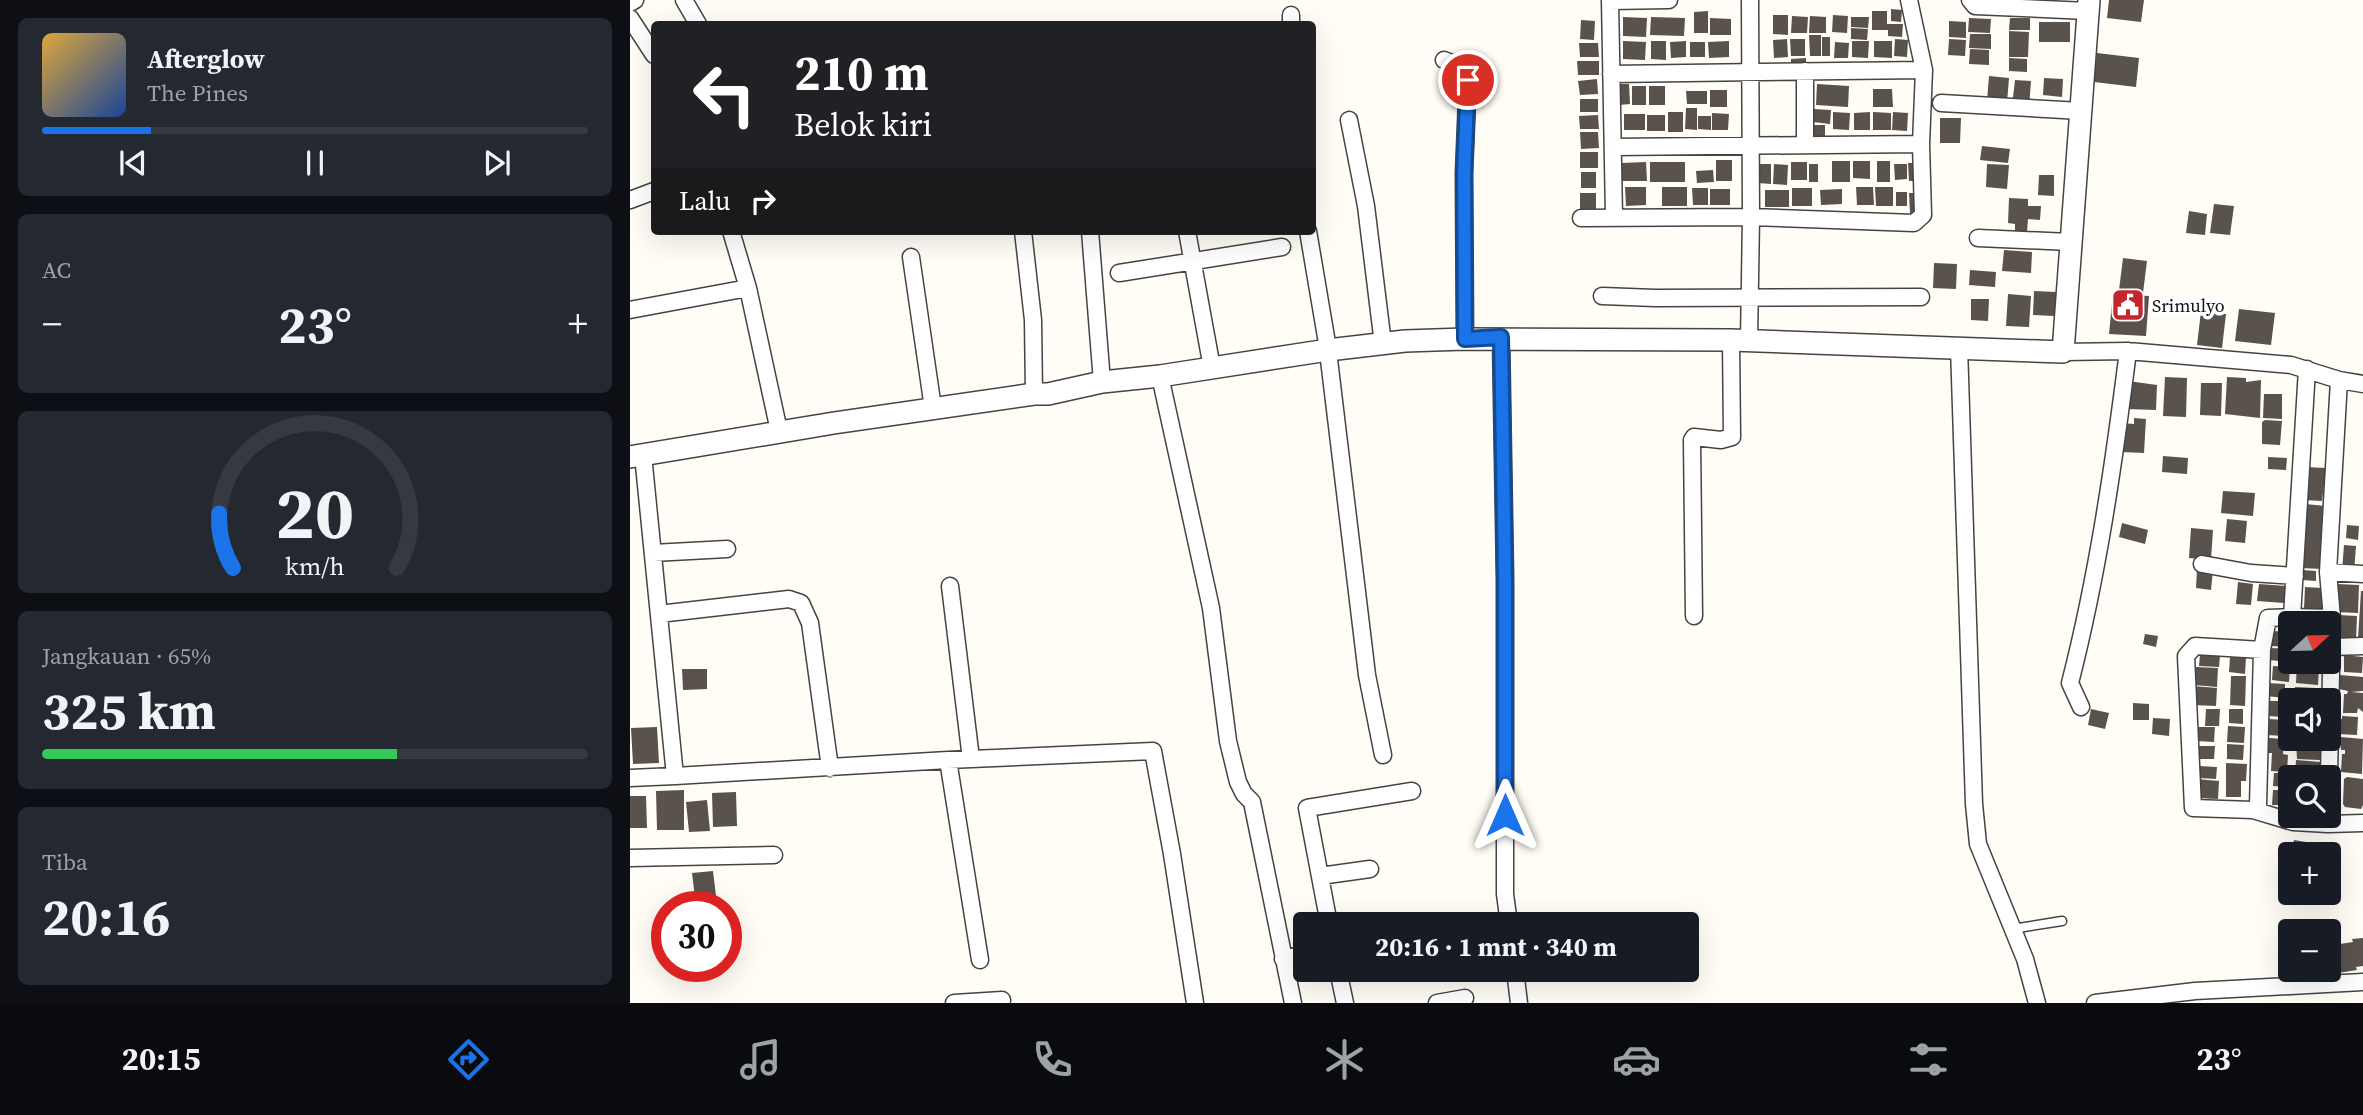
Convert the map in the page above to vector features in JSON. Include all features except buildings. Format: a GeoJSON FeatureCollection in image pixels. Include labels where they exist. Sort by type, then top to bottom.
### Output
{"type":"FeatureCollection","features":[{"type":"Feature","properties":{"kind":"street"},"geometry":{"type":"LineString","coordinates":[[630,3],[635,0]]}},
{"type":"Feature","properties":{"kind":"street"},"geometry":{"type":"LineString","coordinates":[[684,0],[696,21]]}},
{"type":"Feature","properties":{"kind":"street"},"geometry":{"type":"LineString","coordinates":[[1614,217],[1610,0],[1669,0]]}},
{"type":"Feature","properties":{"kind":"street"},"geometry":{"type":"LineString","coordinates":[[1694,616],[1692,440],[1694,437],[1721,440],[1732,437],[1743,339],[1750,315],[1750,0]]}},
{"type":"Feature","properties":{"kind":"street"},"geometry":{"type":"LineString","coordinates":[[1581,218],[1751,217],[1914,223],[1919,221],[1923,215],[1921,144],[1924,70],[1909,0]]}},
{"type":"Feature","properties":{"kind":"street"},"geometry":{"type":"LineString","coordinates":[[1970,0],[1975,6],[2089,6],[2063,344]]}},
{"type":"Feature","properties":{"kind":"street"},"geometry":{"type":"LineString","coordinates":[[630,18],[637,40],[651,52]]}},
{"type":"Feature","properties":{"kind":"street"},"geometry":{"type":"LineString","coordinates":[[1444,60],[1462,67],[1468,74],[1464,173],[1465,327]]}},
{"type":"Feature","properties":{"kind":"street"},"geometry":{"type":"LineString","coordinates":[[1611,74],[1924,70]]}},
{"type":"Feature","properties":{"kind":"street"},"geometry":{"type":"LineString","coordinates":[[1805,71],[1805,145]]}},
{"type":"Feature","properties":{"kind":"street"},"geometry":{"type":"LineString","coordinates":[[1941,103],[2081,111]]}},
{"type":"Feature","properties":{"kind":"street"},"geometry":{"type":"LineString","coordinates":[[1349,120],[1366,206],[1382,333]]}},
{"type":"Feature","properties":{"kind":"street"},"geometry":{"type":"LineString","coordinates":[[1613,147],[1921,144]]}},
{"type":"Feature","properties":{"kind":"street"},"geometry":{"type":"LineString","coordinates":[[630,200],[651,192]]}},
{"type":"Feature","properties":{"kind":"street"},"geometry":{"type":"LineString","coordinates":[[732,235],[748,288],[779,431]]}},
{"type":"Feature","properties":{"kind":"street"},"geometry":{"type":"LineString","coordinates":[[1023,235],[1033,320],[1034,394]]}},
{"type":"Feature","properties":{"kind":"street"},"geometry":{"type":"LineString","coordinates":[[1090,235],[1102,382]]}},
{"type":"Feature","properties":{"kind":"street"},"geometry":{"type":"LineString","coordinates":[[1188,235],[1212,368]]}},
{"type":"Feature","properties":{"kind":"street"},"geometry":{"type":"LineString","coordinates":[[1308,235],[1328,349],[1367,675],[1383,755]]}},
{"type":"Feature","properties":{"kind":"street"},"geometry":{"type":"LineString","coordinates":[[1978,238],[2070,243]]}},
{"type":"Feature","properties":{"kind":"street"},"geometry":{"type":"LineString","coordinates":[[1119,273],[1282,247]]}},
{"type":"Feature","properties":{"kind":"street"},"geometry":{"type":"LineString","coordinates":[[912,257],[932,400]]}},
{"type":"Feature","properties":{"kind":"street"},"geometry":{"type":"LineString","coordinates":[[630,310],[748,288]]}},
{"type":"Feature","properties":{"kind":"street"},"geometry":{"type":"LineString","coordinates":[[1602,296],[1921,297]]}},
{"type":"Feature","properties":{"kind":"street"},"geometry":{"type":"LineString","coordinates":[[675,776],[653,553],[636,456],[932,400],[1048,394],[1102,382],[1163,383],[1212,368],[1328,349],[1382,333],[1465,327],[1501,346],[1743,339],[1959,347],[2063,344],[2291,365],[2339,380],[2363,384]]}},
{"type":"Feature","properties":{"kind":"street"},"geometry":{"type":"LineString","coordinates":[[1501,346],[1505,579],[1505,894],[1507,912]]}},
{"type":"Feature","properties":{"kind":"street"},"geometry":{"type":"LineString","coordinates":[[1959,347],[1973,804],[1978,844],[2025,960],[2037,1003]]}},
{"type":"Feature","properties":{"kind":"street"},"geometry":{"type":"LineString","coordinates":[[2081,707],[2070,683],[2086,620],[2107,505],[2128,351]]}},
{"type":"Feature","properties":{"kind":"street"},"geometry":{"type":"LineString","coordinates":[[2292,611],[2307,369]]}},
{"type":"Feature","properties":{"kind":"street"},"geometry":{"type":"LineString","coordinates":[[2331,611],[2328,572],[2339,380]]}},
{"type":"Feature","properties":{"kind":"street"},"geometry":{"type":"LineString","coordinates":[[1163,383],[1211,608],[1228,741],[1238,782],[1252,802],[1293,1003]]}},
{"type":"Feature","properties":{"kind":"street"},"geometry":{"type":"LineString","coordinates":[[653,553],[727,549]]}},
{"type":"Feature","properties":{"kind":"street"},"geometry":{"type":"LineString","coordinates":[[2202,565],[2251,573],[2295,576]]}},
{"type":"Feature","properties":{"kind":"street"},"geometry":{"type":"LineString","coordinates":[[2328,572],[2363,574]]}},
{"type":"Feature","properties":{"kind":"street"},"geometry":{"type":"LineString","coordinates":[[950,586],[971,759]]}},
{"type":"Feature","properties":{"kind":"street"},"geometry":{"type":"LineString","coordinates":[[659,614],[789,599],[801,603],[810,623],[830,768]]}},
{"type":"Feature","properties":{"kind":"street"},"geometry":{"type":"LineString","coordinates":[[2253,810],[2258,806],[2262,650],[2268,618],[2278,618]]}},
{"type":"Feature","properties":{"kind":"street"},"geometry":{"type":"LineString","coordinates":[[2262,650],[2195,646],[2186,656],[2193,808],[2253,810],[2278,818]]}},
{"type":"Feature","properties":{"kind":"street"},"geometry":{"type":"LineString","coordinates":[[2342,647],[2363,646]]}},
{"type":"Feature","properties":{"kind":"street"},"geometry":{"type":"LineString","coordinates":[[2329,765],[2331,674]]}},
{"type":"Feature","properties":{"kind":"street"},"geometry":{"type":"LineString","coordinates":[[630,778],[1153,751],[1195,1003]]}},
{"type":"Feature","properties":{"kind":"street"},"geometry":{"type":"LineString","coordinates":[[948,760],[980,960]]}},
{"type":"Feature","properties":{"kind":"street"},"geometry":{"type":"LineString","coordinates":[[1327,912],[1307,808],[1412,791]]}},
{"type":"Feature","properties":{"kind":"street"},"geometry":{"type":"LineString","coordinates":[[2341,821],[2363,823]]}},
{"type":"Feature","properties":{"kind":"street"},"geometry":{"type":"LineString","coordinates":[[630,858],[774,855]]}},
{"type":"Feature","properties":{"kind":"street"},"geometry":{"type":"LineString","coordinates":[[1320,876],[1370,870]]}},
{"type":"Feature","properties":{"kind":"street"},"geometry":{"type":"LineString","coordinates":[[1283,958],[1293,956]]}},
{"type":"Feature","properties":{"kind":"street"},"geometry":{"type":"LineString","coordinates":[[1341,982],[1345,1003]]}},
{"type":"Feature","properties":{"kind":"street"},"geometry":{"type":"LineString","coordinates":[[1516,982],[1519,1003]]}},
{"type":"Feature","properties":{"kind":"street"},"geometry":{"type":"LineString","coordinates":[[2095,1003],[2195,991],[2363,982]]}},
{"type":"Feature","properties":{"kind":"street"},"geometry":{"type":"LineString","coordinates":[[2260,986],[2260,1003]]}},
{"type":"Feature","properties":{"kind":"street"},"geometry":{"type":"LineString","coordinates":[[1437,1003],[1465,998]]}},
{"type":"Feature","properties":{"kind":"street"},"geometry":{"type":"LineString","coordinates":[[954,1003],[1002,1000]]}},
{"type":"Feature","properties":{"kind":"lane"},"geometry":{"type":"LineString","coordinates":[[2012,929],[2062,921]]}},
{"type":"Feature","properties":{"kind":"place","name":"Srimulyo"},"geometry":{"type":"Point","coordinates":[2128,305]}},
{"type":"Feature","properties":{"kind":"route"},"geometry":{"type":"LineString","coordinates":[[1468,80],[1464,173],[1465,339],[1501,337],[1505,815]]}}]}
